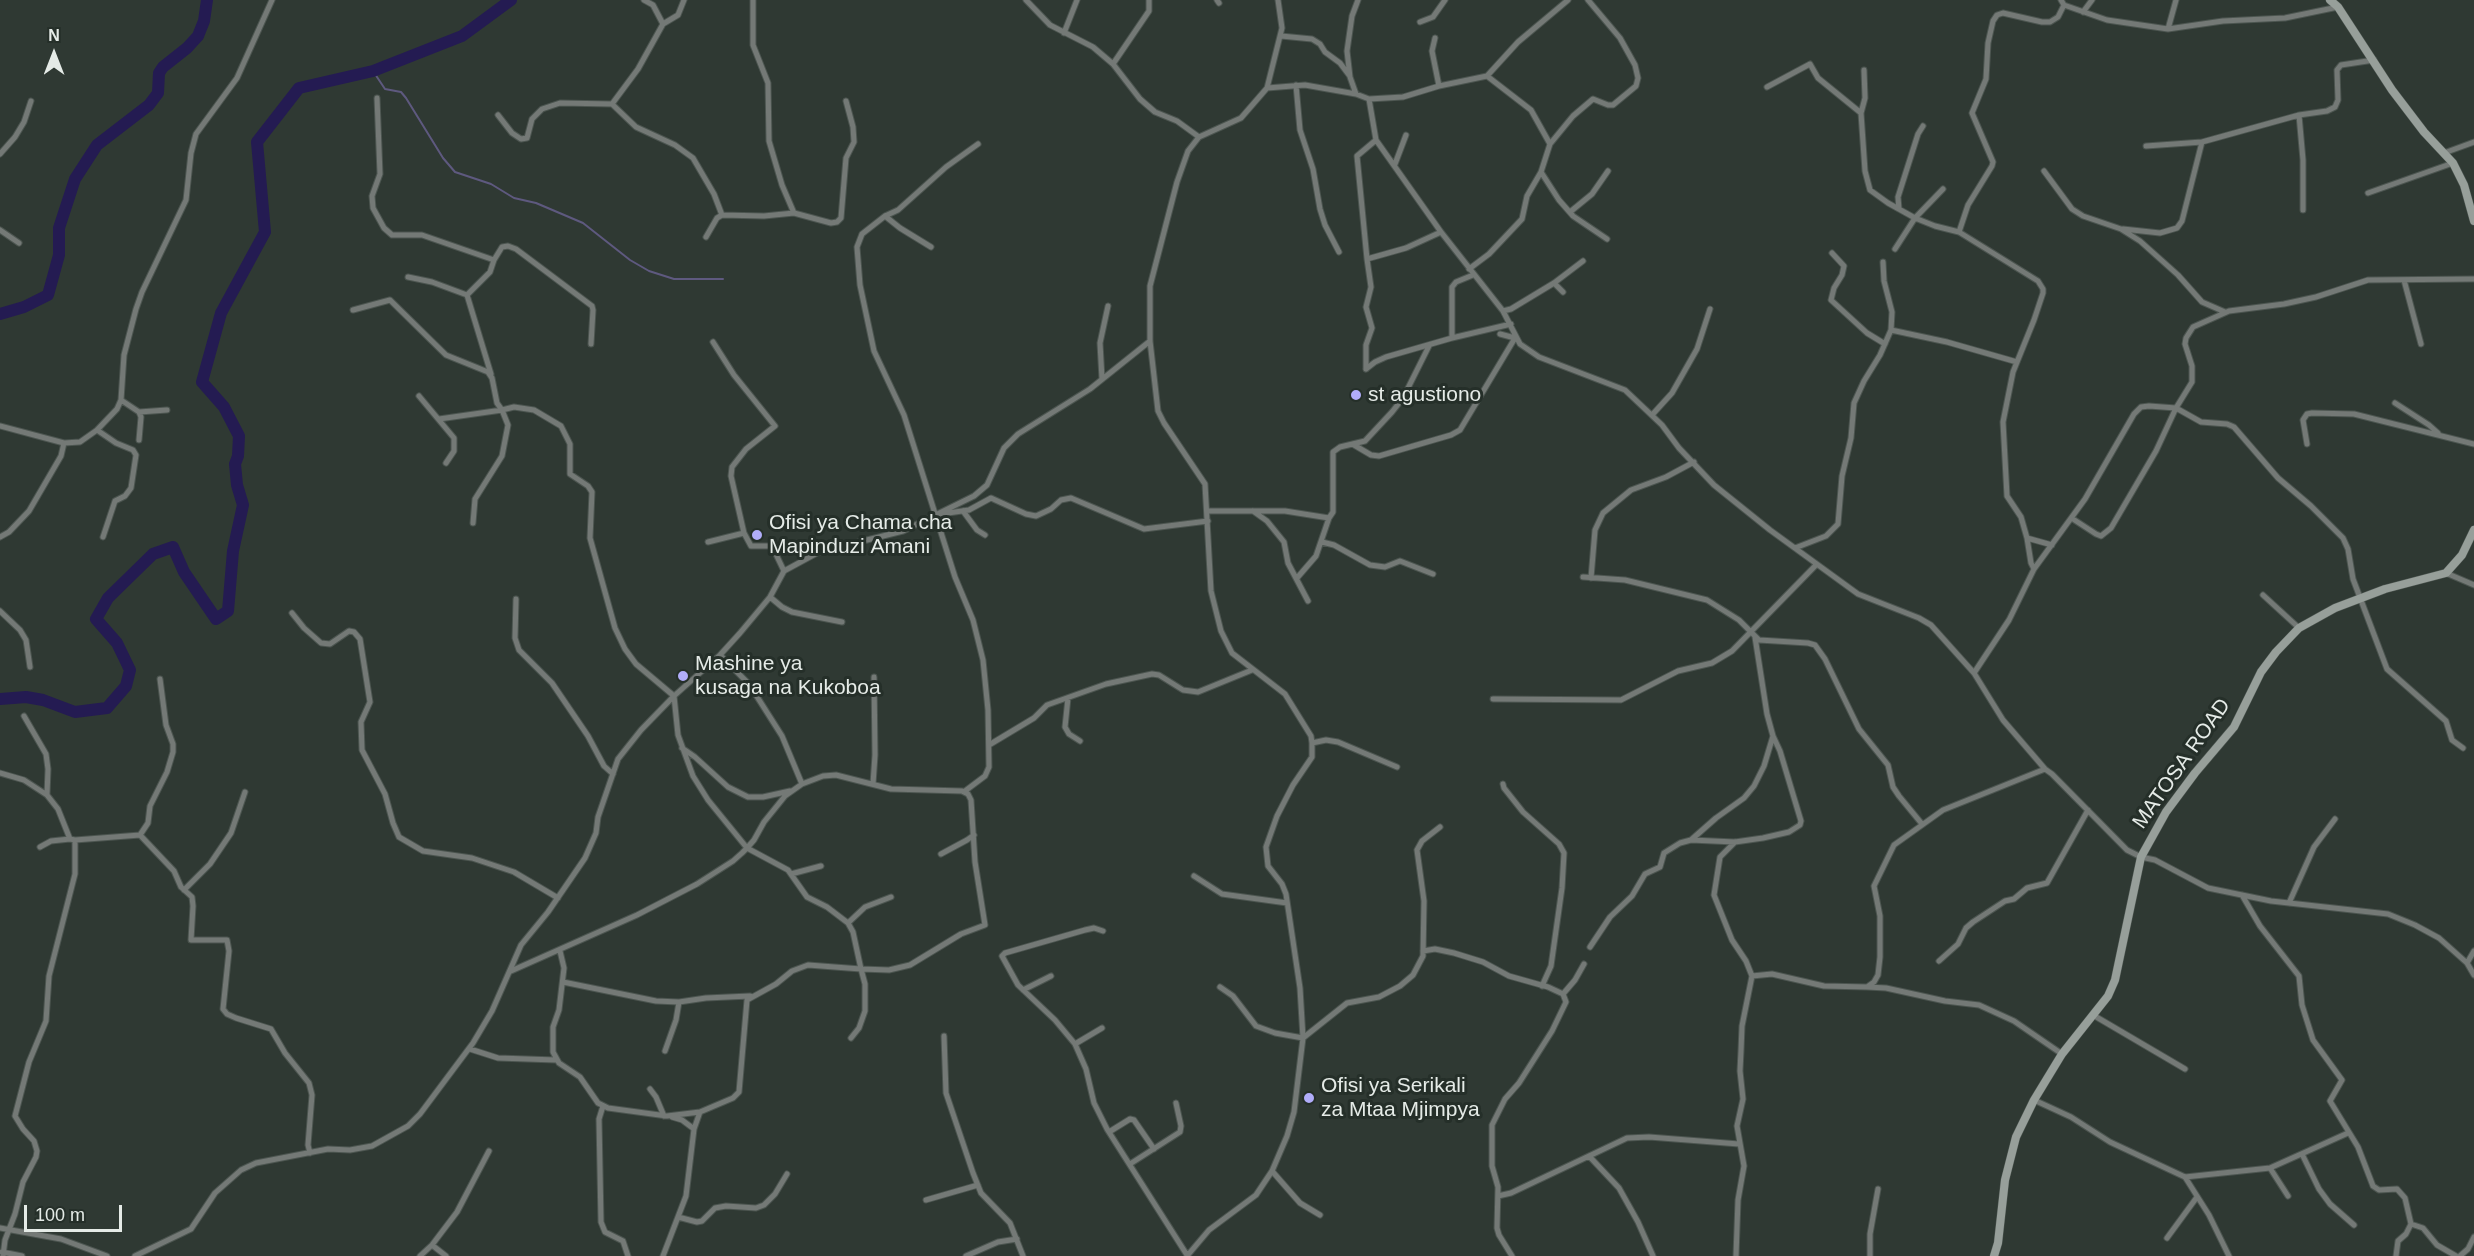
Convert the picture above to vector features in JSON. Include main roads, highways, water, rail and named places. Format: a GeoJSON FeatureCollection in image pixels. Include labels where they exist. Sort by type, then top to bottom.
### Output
{"type":"FeatureCollection","features":[{"type":"Feature","properties":{"kind":"waterway"},"geometry":{"type":"LineString","coordinates":[[0,314],[24,307],[48,295],[59,255],[59,228],[75,179],[97,145],[149,105],[158,93],[159,73],[163,67],[198,36],[204,21],[207,0]]}},
{"type":"Feature","properties":{"kind":"waterway"},"geometry":{"type":"LineString","coordinates":[[0,699],[26,697],[43,700],[75,712],[107,708],[126,686],[130,670],[117,643],[96,619],[108,598],[153,554],[173,547],[184,572],[216,619],[228,611],[233,551],[243,505],[237,485],[235,464],[238,456],[239,436],[224,407],[202,382],[221,313],[265,232],[257,142],[299,88],[373,71],[462,36],[511,0]]}},
{"type":"Feature","properties":{"kind":"waterway"},"geometry":{"type":"LineString","coordinates":[[373,71],[385,89],[401,92],[406,98],[443,158],[455,172],[491,184],[514,198],[536,203],[583,223],[630,260],[649,271],[674,279],[723,279]]}},
{"type":"Feature","properties":{"kind":"place","name":"st agustiono"},"geometry":{"type":"Point","coordinates":[1356,395]}},
{"type":"Feature","properties":{"kind":"place","name":"Ofisi ya Chama cha Mapinduzi Amani"},"geometry":{"type":"Point","coordinates":[757,535]}},
{"type":"Feature","properties":{"kind":"place","name":"Mashine ya kusaga na Kukoboa"},"geometry":{"type":"Point","coordinates":[683,676]}},
{"type":"Feature","properties":{"kind":"place","name":"Ofisi ya Serikali za Mtaa Mjimpya"},"geometry":{"type":"Point","coordinates":[1309,1098]}}]}
